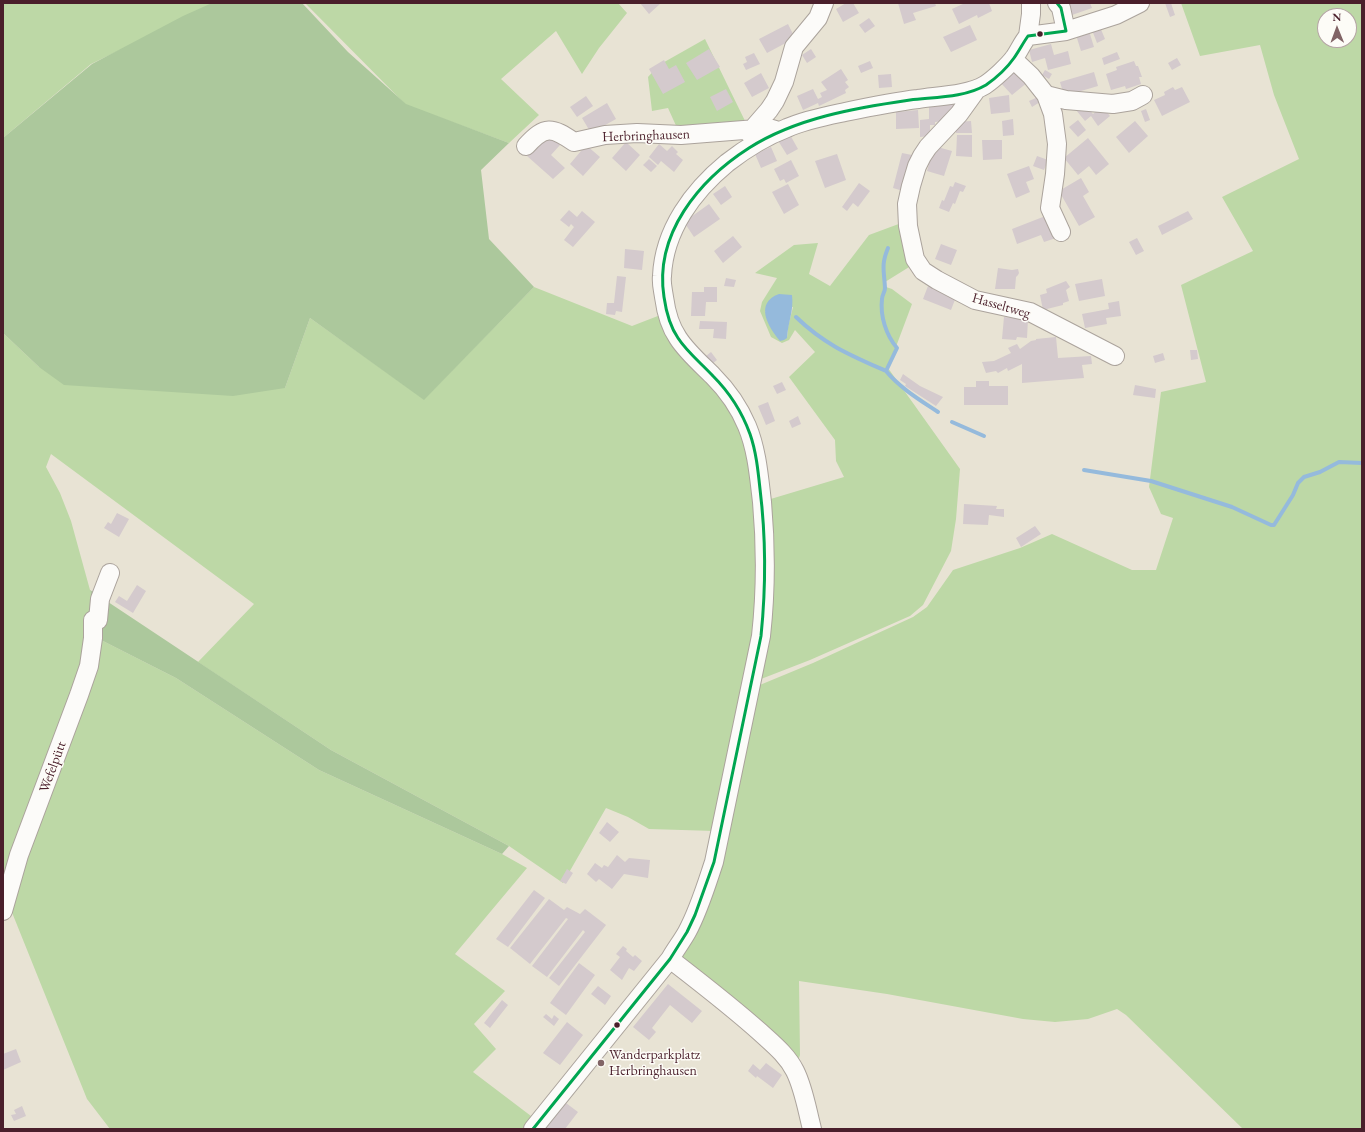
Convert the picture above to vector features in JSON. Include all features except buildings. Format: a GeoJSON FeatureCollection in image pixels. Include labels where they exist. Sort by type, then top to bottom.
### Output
{"type":"FeatureCollection","features":[{"type":"Feature","properties":{"kind":"street","name":"Herbringhausen"},"geometry":{"type":"LineString","coordinates":[[741,152],[739,148],[751,129],[775,101],[784,82],[794,47],[818,18],[824,3]]}},
{"type":"Feature","properties":{"kind":"street"},"geometry":{"type":"LineString","coordinates":[[1031,3],[1028,36],[1066,31],[1116,15],[1140,3]]}},
{"type":"Feature","properties":{"kind":"street"},"geometry":{"type":"LineString","coordinates":[[1058,3],[1061,8],[1066,31]]}},
{"type":"Feature","properties":{"kind":"street","name":"Herbringhausen"},"geometry":{"type":"LineString","coordinates":[[533,1129],[670,959],[686,934],[695,916],[714,862],[761,636],[766,555],[759,476],[753,446],[748,427],[732,397],[678,339],[666,312],[661,278],[663,260],[671,234],[687,205],[706,182],[741,152],[778,131],[834,114],[884,104],[977,89],[991,80],[1013,59],[1021,44],[1028,36]]}},
{"type":"Feature","properties":{"kind":"street"},"geometry":{"type":"LineString","coordinates":[[1013,59],[1031,76],[1046,95],[1052,108],[1056,128],[1057,156],[1050,208],[1061,232]]}},
{"type":"Feature","properties":{"kind":"street","name":"Hasseltweg"},"geometry":{"type":"LineString","coordinates":[[977,89],[959,114],[928,147],[917,166],[911,186],[908,204],[908,226],[915,258],[923,270],[937,280],[975,300],[1030,312],[1115,356]]}},
{"type":"Feature","properties":{"kind":"street"},"geometry":{"type":"LineString","coordinates":[[1046,95],[1066,100],[1113,104],[1132,101],[1143,95]]}},
{"type":"Feature","properties":{"kind":"street","name":"Herbringhausen"},"geometry":{"type":"LineString","coordinates":[[526,146],[535,135],[543,131],[551,131],[562,134],[574,142],[605,135],[637,133],[681,135],[769,128],[778,131]]}},
{"type":"Feature","properties":{"kind":"street","name":"Wefelpütt"},"geometry":{"type":"LineString","coordinates":[[3,911],[19,856],[89,666],[93,638],[93,620],[98,620],[100,599],[110,573]]}},
{"type":"Feature","properties":{"kind":"street"},"geometry":{"type":"LineString","coordinates":[[670,959],[735,1010],[789,1061],[795,1071],[802,1091],[812,1129]]}},
{"type":"Feature","properties":{"kind":"green space"},"geometry":{"type":"Polygon","coordinates":[[[3,3],[217,3],[91,64],[3,138],[3,3]]]}},
{"type":"Feature","properties":{"kind":"green space"},"geometry":{"type":"Polygon","coordinates":[[[212,3],[302,3],[348,52],[406,104],[509,143],[481,170],[489,239],[534,287],[424,400],[310,318],[285,388],[233,396],[64,385],[39,367],[3,333],[3,138],[92,64],[183,16],[212,3]]]}},
{"type":"Feature","properties":{"kind":"green space"},"geometry":{"type":"Polygon","coordinates":[[[305,3],[618,3],[627,13],[599,48],[582,74],[556,31],[501,79],[539,115],[509,143],[406,105],[305,3]]]}},
{"type":"Feature","properties":{"kind":"green space"},"geometry":{"type":"Polygon","coordinates":[[[1181,3],[1362,3],[1362,1129],[1243,1129],[1126,1015],[1117,1009],[1088,1019],[1055,1022],[1023,1019],[887,994],[799,981],[800,1055],[796,1067],[676,964],[755,687],[813,663],[913,617],[927,607],[953,570],[1020,548],[1052,534],[1132,570],[1156,570],[1173,518],[1161,514],[1149,487],[1161,392],[1206,382],[1181,285],[1253,251],[1222,197],[1299,159],[1274,95],[1260,45],[1200,56],[1181,3]]]}},
{"type":"Feature","properties":{"kind":"green space"},"geometry":{"type":"Polygon","coordinates":[[[705,39],[747,125],[678,130],[668,108],[652,111],[648,77],[659,65],[705,39]]]}},
{"type":"Feature","properties":{"kind":"green space"},"geometry":{"type":"Polygon","coordinates":[[[904,222],[914,264],[885,282],[886,287],[892,289],[912,304],[888,368],[960,469],[956,519],[951,551],[923,605],[910,616],[810,660],[761,679],[764,501],[844,477],[836,461],[835,440],[789,377],[815,352],[795,330],[789,340],[782,343],[771,337],[760,311],[762,302],[777,278],[755,273],[794,245],[818,243],[809,274],[830,286],[869,235],[904,222]],[[793,307],[765,311],[787,338],[793,307]]]}},
{"type":"Feature","properties":{"kind":"green space"},"geometry":{"type":"Polygon","coordinates":[[[534,287],[632,326],[663,314],[729,401],[756,480],[756,624],[715,831],[649,829],[628,817],[606,808],[563,883],[509,846],[331,750],[198,662],[254,604],[51,454],[46,467],[60,493],[71,521],[90,590],[101,640],[176,678],[319,770],[502,854],[527,868],[455,954],[505,991],[474,1024],[496,1049],[473,1072],[531,1116],[522,1129],[110,1129],[87,1099],[11,910],[3,918],[3,333],[39,367],[285,388],[310,318],[424,399],[534,287]]]}},
{"type":"Feature","properties":{"kind":"green space"},"geometry":{"type":"Polygon","coordinates":[[[90,590],[331,750],[509,846],[502,854],[319,770],[176,678],[101,640],[90,590]]]}},
{"type":"Feature","properties":{"kind":"water"},"geometry":{"type":"Polygon","coordinates":[[[779,294],[792,295],[792,311],[787,338],[780,341],[771,329],[765,309],[771,298],[779,294]]]}},
{"type":"Feature","properties":{"kind":"waterway"},"geometry":{"type":"LineString","coordinates":[[886,371],[897,348],[887,331],[882,312],[882,298],[885,291],[884,263],[888,248]]}},
{"type":"Feature","properties":{"kind":"waterway"},"geometry":{"type":"LineString","coordinates":[[796,317],[817,335],[828,342],[849,354],[886,371],[904,388],[938,412]]}},
{"type":"Feature","properties":{"kind":"waterway"},"geometry":{"type":"LineString","coordinates":[[952,422],[984,436]]}},
{"type":"Feature","properties":{"kind":"waterway"},"geometry":{"type":"LineString","coordinates":[[1084,470],[1151,481],[1232,507],[1274,525],[1293,495],[1298,483],[1304,477],[1320,472],[1339,462],[1362,463]]}},
{"type":"Feature","properties":{"kind":"transit line"},"geometry":{"type":"LineString","coordinates":[[533,1129],[670,959],[687,932],[695,915],[714,862],[761,636],[764,599],[764,544],[762,507],[754,447],[747,426],[730,396],[719,382],[690,353],[675,333],[670,323],[664,297],[663,274],[666,252],[673,231],[684,211],[697,193],[713,176],[749,148],[786,129],[847,111],[889,103],[959,95],[986,85],[1008,65],[1028,36],[1066,31],[1061,8],[1057,3]]}},
{"type":"Feature","properties":{"kind":"place","name":"Wanderparkplatz Herbringhausen"},"geometry":{"type":"Point","coordinates":[601,1063]}}]}
